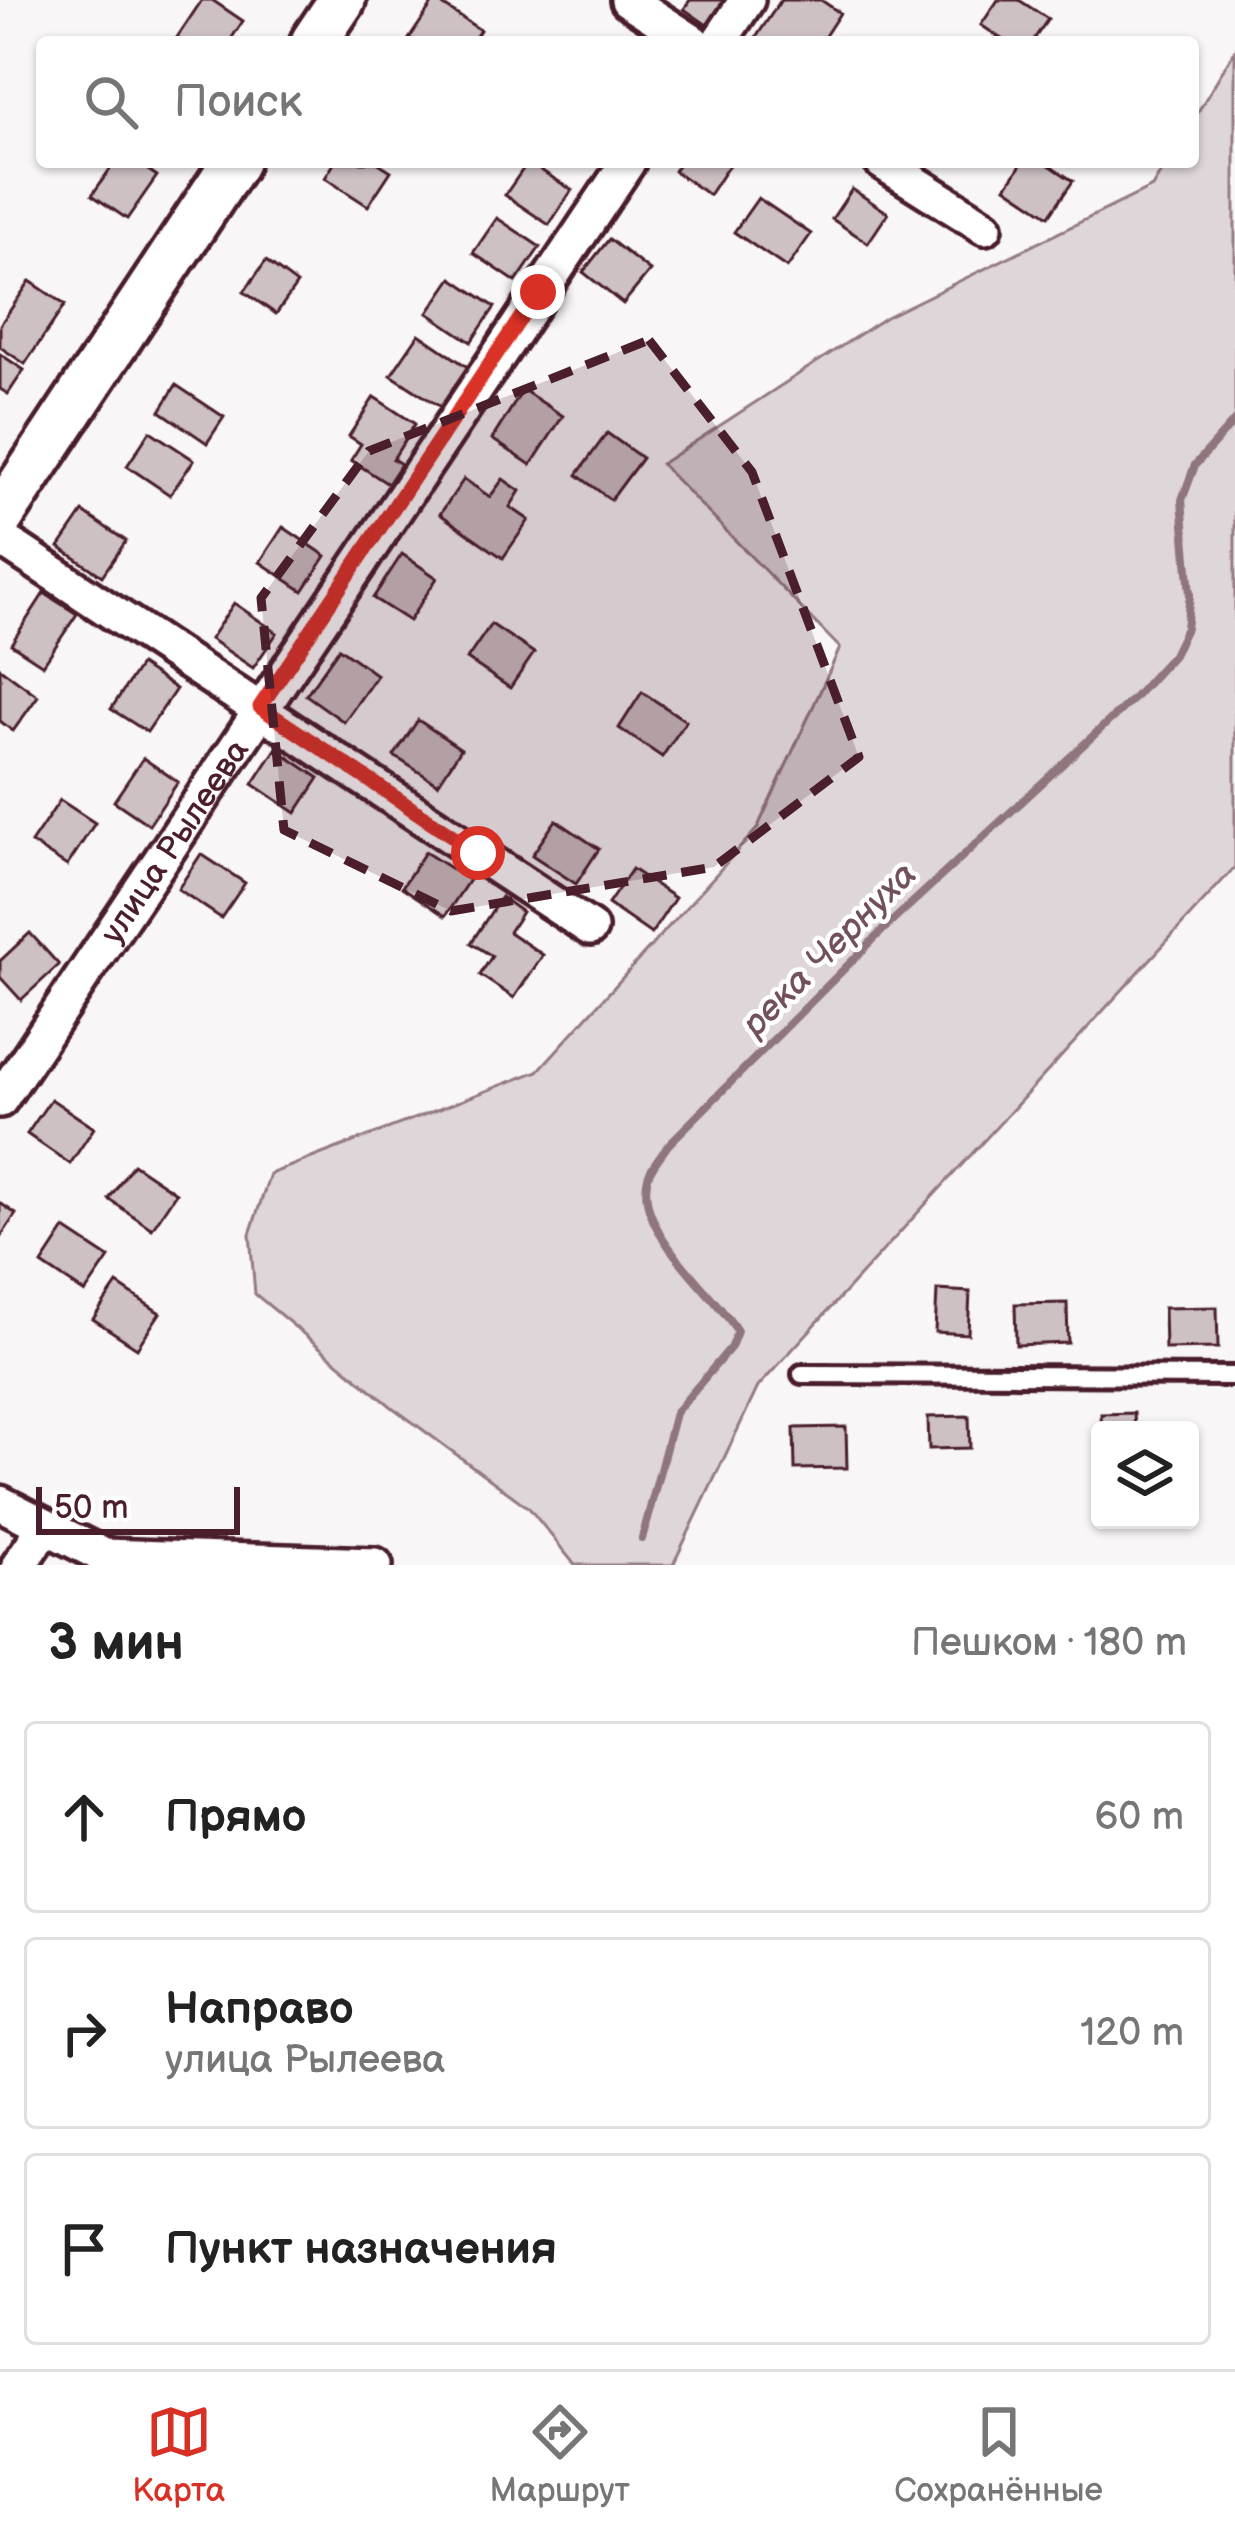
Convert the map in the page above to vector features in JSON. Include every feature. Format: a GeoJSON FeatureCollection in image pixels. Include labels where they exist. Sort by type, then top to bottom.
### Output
{"type":"FeatureCollection","features":[{"type":"Feature","properties":{"kind":"street"},"geometry":{"type":"LineString","coordinates":[[318,36],[342,0]]}},
{"type":"Feature","properties":{"kind":"street"},"geometry":{"type":"LineString","coordinates":[[628,0],[684,36]]}},
{"type":"Feature","properties":{"kind":"street"},"geometry":{"type":"LineString","coordinates":[[723,36],[748,0]]}},
{"type":"Feature","properties":{"kind":"street"},"geometry":{"type":"LineString","coordinates":[[0,518],[231,168]]}},
{"type":"Feature","properties":{"kind":"street","name":"улица Рылеева"},"geometry":{"type":"LineString","coordinates":[[0,1100],[624,168]]}},
{"type":"Feature","properties":{"kind":"street"},"geometry":{"type":"LineString","coordinates":[[892,168],[985,227]]}},
{"type":"Feature","properties":{"kind":"street"},"geometry":{"type":"LineString","coordinates":[[0,538],[590,928]]}},
{"type":"Feature","properties":{"kind":"street"},"geometry":{"type":"LineString","coordinates":[[0,1503],[104,1556],[375,1565]]}},
{"type":"Feature","properties":{"kind":"street"},"geometry":{"type":"LineString","coordinates":[[19,1565],[44,1528]]}},
{"type":"Feature","properties":{"kind":"lane"},"geometry":{"type":"LineString","coordinates":[[802,1374],[1235,1376]]}},
{"type":"Feature","properties":{"kind":"highlighted area"},"geometry":{"type":"Polygon","coordinates":[[[649,340],[752,472],[859,757],[714,867],[451,911],[284,830],[261,598],[369,451],[649,340]]]}},
{"type":"Feature","properties":{"kind":"shaded area"},"geometry":{"type":"Polygon","coordinates":[[[1235,50],[1235,867],[758,1387],[673,1565],[575,1565],[529,1508],[392,1407],[255,1294],[250,1234],[270,1174],[538,1071],[757,829],[840,648],[661,464],[886,317],[1152,187],[1163,168],[1199,168],[1199,110],[1235,50]]]}},
{"type":"Feature","properties":{"kind":"building"},"geometry":{"type":"Polygon","coordinates":[[[202,0],[212,0],[243,21],[233,36],[178,36],[202,0]]]}},
{"type":"Feature","properties":{"kind":"building"},"geometry":{"type":"Polygon","coordinates":[[[435,0],[480,30],[476,36],[411,36],[435,0]]]}},
{"type":"Feature","properties":{"kind":"building"},"geometry":{"type":"Polygon","coordinates":[[[690,0],[729,0],[710,27],[684,9],[690,0]]]}},
{"type":"Feature","properties":{"kind":"building"},"geometry":{"type":"Polygon","coordinates":[[[781,0],[821,0],[840,13],[825,36],[757,36],[781,0]]]}},
{"type":"Feature","properties":{"kind":"building"},"geometry":{"type":"Polygon","coordinates":[[[998,0],[1019,0],[1048,19],[1036,36],[997,36],[981,25],[998,0]]]}},
{"type":"Feature","properties":{"kind":"building"},"geometry":{"type":"Polygon","coordinates":[[[111,168],[145,168],[157,176],[127,219],[92,195],[111,168]]]}},
{"type":"Feature","properties":{"kind":"building"},"geometry":{"type":"Polygon","coordinates":[[[331,168],[391,171],[368,206],[325,178],[331,168]]]}},
{"type":"Feature","properties":{"kind":"building"},"geometry":{"type":"Polygon","coordinates":[[[524,168],[537,168],[572,190],[549,225],[505,195],[524,168]]]}},
{"type":"Feature","properties":{"kind":"building"},"geometry":{"type":"Polygon","coordinates":[[[676,168],[727,168],[709,195],[676,168]]]}},
{"type":"Feature","properties":{"kind":"building"},"geometry":{"type":"Polygon","coordinates":[[[1019,168],[1054,168],[1073,181],[1049,216],[1006,187],[1019,168]]]}},
{"type":"Feature","properties":{"kind":"building"},"geometry":{"type":"Polygon","coordinates":[[[852,189],[888,213],[868,243],[832,219],[852,189]]]}},
{"type":"Feature","properties":{"kind":"building"},"geometry":{"type":"Polygon","coordinates":[[[758,198],[811,234],[787,268],[734,232],[758,198]]]}},
{"type":"Feature","properties":{"kind":"building"},"geometry":{"type":"Polygon","coordinates":[[[497,218],[540,247],[516,282],[473,253],[497,218]]]}},
{"type":"Feature","properties":{"kind":"building"},"geometry":{"type":"Polygon","coordinates":[[[609,239],[650,271],[623,304],[583,272],[609,239]]]}},
{"type":"Feature","properties":{"kind":"building"},"geometry":{"type":"Polygon","coordinates":[[[266,261],[297,284],[276,314],[244,292],[266,261]]]}},
{"type":"Feature","properties":{"kind":"building"},"geometry":{"type":"Polygon","coordinates":[[[452,278],[495,307],[471,342],[428,313],[452,278]]]}},
{"type":"Feature","properties":{"kind":"building"},"geometry":{"type":"Polygon","coordinates":[[[30,281],[65,305],[25,364],[0,347],[0,325],[30,281]]]}},
{"type":"Feature","properties":{"kind":"building"},"geometry":{"type":"Polygon","coordinates":[[[419,334],[469,368],[442,408],[391,375],[419,334]]]}},
{"type":"Feature","properties":{"kind":"building"},"geometry":{"type":"Polygon","coordinates":[[[0,354],[24,370],[8,394],[0,389],[0,354]]]}},
{"type":"Feature","properties":{"kind":"building"},"geometry":{"type":"Polygon","coordinates":[[[176,385],[224,417],[207,443],[160,411],[176,385]]]}},
{"type":"Feature","properties":{"kind":"building"},"geometry":{"type":"Polygon","coordinates":[[[523,390],[563,416],[531,465],[492,439],[523,390]]]}},
{"type":"Feature","properties":{"kind":"building"},"geometry":{"type":"Polygon","coordinates":[[[374,397],[415,424],[393,459],[401,464],[388,484],[351,460],[361,444],[349,436],[374,397]]]}},
{"type":"Feature","properties":{"kind":"building"},"geometry":{"type":"Polygon","coordinates":[[[150,431],[194,460],[170,495],[127,466],[150,431]]]}},
{"type":"Feature","properties":{"kind":"building"},"geometry":{"type":"Polygon","coordinates":[[[607,433],[642,458],[611,500],[577,475],[607,433]]]}},
{"type":"Feature","properties":{"kind":"building"},"geometry":{"type":"Polygon","coordinates":[[[464,479],[490,497],[503,479],[520,491],[510,507],[529,520],[503,558],[440,514],[464,479]]]}},
{"type":"Feature","properties":{"kind":"building"},"geometry":{"type":"Polygon","coordinates":[[[83,512],[126,541],[102,576],[59,547],[83,512]]]}},
{"type":"Feature","properties":{"kind":"building"},"geometry":{"type":"Polygon","coordinates":[[[283,527],[326,556],[303,591],[260,562],[283,527]]]}},
{"type":"Feature","properties":{"kind":"building"},"geometry":{"type":"Polygon","coordinates":[[[402,554],[437,578],[409,621],[373,598],[402,554]]]}},
{"type":"Feature","properties":{"kind":"building"},"geometry":{"type":"Polygon","coordinates":[[[44,593],[77,614],[43,665],[11,644],[44,593]]]}},
{"type":"Feature","properties":{"kind":"building"},"geometry":{"type":"Polygon","coordinates":[[[234,603],[277,633],[253,668],[210,639],[234,603]]]}},
{"type":"Feature","properties":{"kind":"building"},"geometry":{"type":"Polygon","coordinates":[[[491,624],[534,653],[510,688],[467,659],[491,624]]]}},
{"type":"Feature","properties":{"kind":"building"},"geometry":{"type":"Polygon","coordinates":[[[339,648],[377,675],[344,722],[306,695],[339,648]]]}},
{"type":"Feature","properties":{"kind":"building"},"geometry":{"type":"Polygon","coordinates":[[[140,665],[176,689],[147,732],[111,709],[140,665]]]}},
{"type":"Feature","properties":{"kind":"building"},"geometry":{"type":"Polygon","coordinates":[[[0,668],[38,696],[13,731],[0,721],[0,668]]]}},
{"type":"Feature","properties":{"kind":"building"},"geometry":{"type":"Polygon","coordinates":[[[642,692],[686,721],[662,757],[619,728],[642,692]]]}},
{"type":"Feature","properties":{"kind":"building"},"geometry":{"type":"Polygon","coordinates":[[[418,720],[461,749],[438,784],[394,756],[418,720]]]}},
{"type":"Feature","properties":{"kind":"building"},"geometry":{"type":"Polygon","coordinates":[[[276,749],[319,778],[296,813],[253,784],[276,749]]]}},
{"type":"Feature","properties":{"kind":"building"},"geometry":{"type":"Polygon","coordinates":[[[143,758],[178,782],[149,825],[114,801],[143,758]]]}},
{"type":"Feature","properties":{"kind":"building"},"geometry":{"type":"Polygon","coordinates":[[[60,800],[95,823],[67,866],[31,843],[60,800]]]}},
{"type":"Feature","properties":{"kind":"building"},"geometry":{"type":"Polygon","coordinates":[[[556,820],[599,849],[576,884],[532,855],[556,820]]]}},
{"type":"Feature","properties":{"kind":"building"},"geometry":{"type":"Polygon","coordinates":[[[425,852],[469,880],[445,916],[402,887],[425,852]]]}},
{"type":"Feature","properties":{"kind":"building"},"geometry":{"type":"Polygon","coordinates":[[[201,854],[245,883],[221,918],[178,889],[201,854]]]}},
{"type":"Feature","properties":{"kind":"building"},"geometry":{"type":"Polygon","coordinates":[[[632,869],[675,898],[651,934],[608,904],[632,869]]]}},
{"type":"Feature","properties":{"kind":"building"},"geometry":{"type":"Polygon","coordinates":[[[501,897],[522,912],[509,932],[543,955],[514,998],[480,975],[492,956],[471,943],[501,897]]]}},
{"type":"Feature","properties":{"kind":"building"},"geometry":{"type":"Polygon","coordinates":[[[30,933],[59,965],[21,1000],[0,977],[0,961],[30,933]]]}},
{"type":"Feature","properties":{"kind":"building"},"geometry":{"type":"Polygon","coordinates":[[[51,1099],[94,1128],[70,1164],[27,1134],[51,1099]]]}},
{"type":"Feature","properties":{"kind":"building"},"geometry":{"type":"Polygon","coordinates":[[[133,1164],[176,1193],[152,1229],[109,1199],[133,1164]]]}},
{"type":"Feature","properties":{"kind":"building"},"geometry":{"type":"Polygon","coordinates":[[[0,1203],[16,1214],[0,1238],[0,1203]]]}},
{"type":"Feature","properties":{"kind":"building"},"geometry":{"type":"Polygon","coordinates":[[[65,1229],[109,1258],[85,1293],[42,1264],[65,1229]]]}},
{"type":"Feature","properties":{"kind":"building"},"geometry":{"type":"Polygon","coordinates":[[[117,1284],[160,1313],[137,1348],[93,1319],[117,1284]]]}},
{"type":"Feature","properties":{"kind":"building"},"geometry":{"type":"Polygon","coordinates":[[[937,1290],[970,1292],[968,1334],[935,1332],[937,1290]]]}},
{"type":"Feature","properties":{"kind":"building"},"geometry":{"type":"Polygon","coordinates":[[[1067,1303],[1068,1343],[1016,1345],[1015,1304],[1067,1303]]]}},
{"type":"Feature","properties":{"kind":"building"},"geometry":{"type":"Polygon","coordinates":[[[1217,1307],[1218,1348],[1165,1349],[1164,1308],[1217,1307]]]}},
{"type":"Feature","properties":{"kind":"building"},"geometry":{"type":"Polygon","coordinates":[[[1134,1413],[1134,1421],[1101,1421],[1101,1414],[1134,1413]]]}},
{"type":"Feature","properties":{"kind":"building"},"geometry":{"type":"Polygon","coordinates":[[[969,1416],[970,1448],[929,1449],[928,1417],[969,1416]]]}},
{"type":"Feature","properties":{"kind":"building"},"geometry":{"type":"Polygon","coordinates":[[[846,1427],[847,1468],[795,1469],[794,1428],[846,1427]]]}},
{"type":"Feature","properties":{"kind":"waterway","name":"река Чернуха"},"geometry":{"type":"LineString","coordinates":[[642,1539],[675,1413],[731,1347],[737,1331],[663,1239],[647,1197],[652,1169],[668,1145],[885,928],[1134,698],[1173,655],[1186,628],[1190,595],[1182,500],[1195,465],[1235,420]]}},
{"type":"Feature","properties":{"kind":"route"},"geometry":{"type":"LineString","coordinates":[[478,853],[260,707],[538,292]]}}]}
